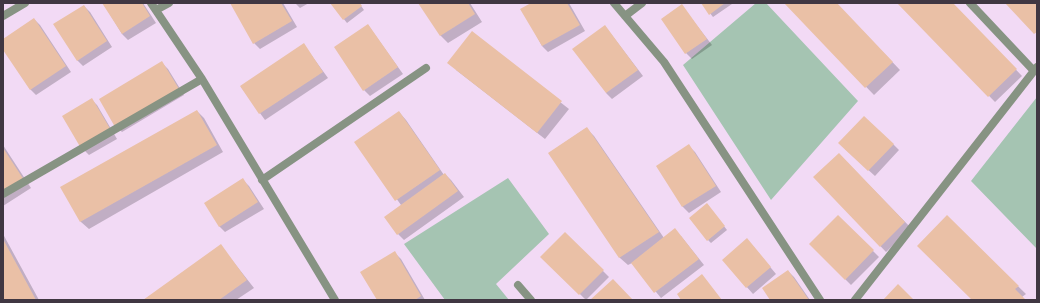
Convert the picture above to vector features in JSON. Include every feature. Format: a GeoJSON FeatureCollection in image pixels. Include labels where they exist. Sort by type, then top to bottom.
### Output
{"type":"FeatureCollection","features":[{"type":"Feature","properties":{"kind":"street"},"geometry":{"type":"LineString","coordinates":[[3,16],[25,3]]}},
{"type":"Feature","properties":{"kind":"street"},"geometry":{"type":"LineString","coordinates":[[151,3],[202,79],[335,300]]}},
{"type":"Feature","properties":{"kind":"street"},"geometry":{"type":"LineString","coordinates":[[156,10],[168,3]]}},
{"type":"Feature","properties":{"kind":"street"},"geometry":{"type":"LineString","coordinates":[[614,3],[664,62],[820,300]]}},
{"type":"Feature","properties":{"kind":"street"},"geometry":{"type":"LineString","coordinates":[[625,16],[642,3]]}},
{"type":"Feature","properties":{"kind":"street"},"geometry":{"type":"LineString","coordinates":[[855,300],[1036,69],[970,3]]}},
{"type":"Feature","properties":{"kind":"street"},"geometry":{"type":"LineString","coordinates":[[262,180],[426,68]]}},
{"type":"Feature","properties":{"kind":"street"},"geometry":{"type":"LineString","coordinates":[[3,194],[202,79]]}},
{"type":"Feature","properties":{"kind":"street"},"geometry":{"type":"LineString","coordinates":[[518,285],[531,300]]}},
{"type":"Feature","properties":{"kind":"green space"},"geometry":{"type":"Polygon","coordinates":[[[756,3],[766,3],[858,101],[771,200],[683,65],[756,3]]]}},
{"type":"Feature","properties":{"kind":"green space"},"geometry":{"type":"Polygon","coordinates":[[[1037,97],[1037,249],[971,181],[1037,97]]]}},
{"type":"Feature","properties":{"kind":"green space"},"geometry":{"type":"Polygon","coordinates":[[[508,178],[549,234],[496,284],[509,300],[445,300],[404,244],[508,178]]]}},
{"type":"Feature","properties":{"kind":"building"},"geometry":{"type":"Polygon","coordinates":[[[102,3],[142,3],[150,16],[122,34],[102,3]]]}},
{"type":"Feature","properties":{"kind":"building"},"geometry":{"type":"Polygon","coordinates":[[[230,3],[281,3],[292,21],[253,44],[230,3]]]}},
{"type":"Feature","properties":{"kind":"building"},"geometry":{"type":"Polygon","coordinates":[[[330,3],[360,3],[362,6],[343,20],[330,3]]]}},
{"type":"Feature","properties":{"kind":"building"},"geometry":{"type":"Polygon","coordinates":[[[418,3],[468,3],[475,14],[440,36],[418,3]]]}},
{"type":"Feature","properties":{"kind":"building"},"geometry":{"type":"Polygon","coordinates":[[[531,3],[567,3],[580,25],[542,46],[520,9],[531,3]]]}},
{"type":"Feature","properties":{"kind":"building"},"geometry":{"type":"Polygon","coordinates":[[[701,3],[725,3],[709,15],[701,3]]]}},
{"type":"Feature","properties":{"kind":"building"},"geometry":{"type":"Polygon","coordinates":[[[784,3],[837,3],[893,62],[865,88],[784,3]]]}},
{"type":"Feature","properties":{"kind":"building"},"geometry":{"type":"Polygon","coordinates":[[[897,3],[953,3],[1017,69],[988,97],[897,3]]]}},
{"type":"Feature","properties":{"kind":"building"},"geometry":{"type":"Polygon","coordinates":[[[1005,3],[1037,3],[1037,32],[1034,34],[1005,3]]]}},
{"type":"Feature","properties":{"kind":"building"},"geometry":{"type":"Polygon","coordinates":[[[682,4],[707,39],[685,54],[661,19],[682,4]]]}},
{"type":"Feature","properties":{"kind":"building"},"geometry":{"type":"Polygon","coordinates":[[[84,5],[107,41],[77,61],[53,24],[84,5]]]}},
{"type":"Feature","properties":{"kind":"building"},"geometry":{"type":"Polygon","coordinates":[[[34,18],[66,66],[30,90],[3,50],[3,39],[34,18]]]}},
{"type":"Feature","properties":{"kind":"building"},"geometry":{"type":"Polygon","coordinates":[[[368,24],[398,67],[363,91],[334,47],[368,24]]]}},
{"type":"Feature","properties":{"kind":"building"},"geometry":{"type":"Polygon","coordinates":[[[605,25],[638,70],[606,93],[572,49],[605,25]]]}},
{"type":"Feature","properties":{"kind":"building"},"geometry":{"type":"Polygon","coordinates":[[[472,31],[562,101],[537,133],[447,63],[472,31]]]}},
{"type":"Feature","properties":{"kind":"building"},"geometry":{"type":"Polygon","coordinates":[[[304,43],[323,72],[259,114],[240,86],[304,43]]]}},
{"type":"Feature","properties":{"kind":"building"},"geometry":{"type":"Polygon","coordinates":[[[162,61],[179,89],[115,127],[99,99],[162,61]]]}},
{"type":"Feature","properties":{"kind":"building"},"geometry":{"type":"Polygon","coordinates":[[[92,98],[112,132],[82,150],[62,116],[92,98]]]}},
{"type":"Feature","properties":{"kind":"building"},"geometry":{"type":"Polygon","coordinates":[[[197,110],[217,145],[80,222],[60,187],[197,110]]]}},
{"type":"Feature","properties":{"kind":"building"},"geometry":{"type":"Polygon","coordinates":[[[399,111],[440,170],[395,201],[354,142],[399,111]]]}},
{"type":"Feature","properties":{"kind":"building"},"geometry":{"type":"Polygon","coordinates":[[[864,116],[894,144],[868,171],[838,143],[864,116]]]}},
{"type":"Feature","properties":{"kind":"building"},"geometry":{"type":"Polygon","coordinates":[[[587,127],[659,232],[619,258],[548,153],[587,127]]]}},
{"type":"Feature","properties":{"kind":"building"},"geometry":{"type":"Polygon","coordinates":[[[689,144],[716,186],[682,207],[656,166],[689,144]]]}},
{"type":"Feature","properties":{"kind":"building"},"geometry":{"type":"Polygon","coordinates":[[[3,148],[24,180],[3,194],[3,148]]]}},
{"type":"Feature","properties":{"kind":"building"},"geometry":{"type":"Polygon","coordinates":[[[839,153],[905,222],[880,247],[813,177],[839,153]]]}},
{"type":"Feature","properties":{"kind":"building"},"geometry":{"type":"Polygon","coordinates":[[[445,173],[458,191],[397,235],[384,217],[445,173]]]}},
{"type":"Feature","properties":{"kind":"building"},"geometry":{"type":"Polygon","coordinates":[[[243,178],[258,202],[219,227],[204,203],[243,178]]]}},
{"type":"Feature","properties":{"kind":"building"},"geometry":{"type":"Polygon","coordinates":[[[707,203],[725,226],[707,241],[689,218],[707,203]]]}},
{"type":"Feature","properties":{"kind":"building"},"geometry":{"type":"Polygon","coordinates":[[[838,215],[874,250],[845,280],[809,244],[838,215]]]}},
{"type":"Feature","properties":{"kind":"building"},"geometry":{"type":"Polygon","coordinates":[[[947,215],[1019,286],[1015,289],[1026,300],[972,300],[917,246],[947,215]]]}},
{"type":"Feature","properties":{"kind":"building"},"geometry":{"type":"Polygon","coordinates":[[[675,228],[699,259],[654,293],[631,263],[675,228]]]}},
{"type":"Feature","properties":{"kind":"building"},"geometry":{"type":"Polygon","coordinates":[[[565,232],[604,270],[579,295],[540,257],[565,232]]]}},
{"type":"Feature","properties":{"kind":"building"},"geometry":{"type":"Polygon","coordinates":[[[747,238],[771,267],[746,288],[722,260],[747,238]]]}},
{"type":"Feature","properties":{"kind":"building"},"geometry":{"type":"Polygon","coordinates":[[[3,239],[36,300],[3,300],[3,239]]]}},
{"type":"Feature","properties":{"kind":"building"},"geometry":{"type":"Polygon","coordinates":[[[221,244],[247,280],[219,300],[143,300],[221,244]]]}},
{"type":"Feature","properties":{"kind":"building"},"geometry":{"type":"Polygon","coordinates":[[[395,251],[421,296],[415,300],[377,300],[360,272],[395,251]]]}},
{"type":"Feature","properties":{"kind":"building"},"geometry":{"type":"Polygon","coordinates":[[[788,270],[809,300],[770,300],[762,288],[788,270]]]}},
{"type":"Feature","properties":{"kind":"building"},"geometry":{"type":"Polygon","coordinates":[[[702,274],[722,300],[681,300],[677,294],[702,274]]]}},
{"type":"Feature","properties":{"kind":"building"},"geometry":{"type":"Polygon","coordinates":[[[613,279],[633,300],[590,300],[613,279]]]}},
{"type":"Feature","properties":{"kind":"building"},"geometry":{"type":"Polygon","coordinates":[[[898,284],[914,300],[883,300],[898,284]]]}}]}
